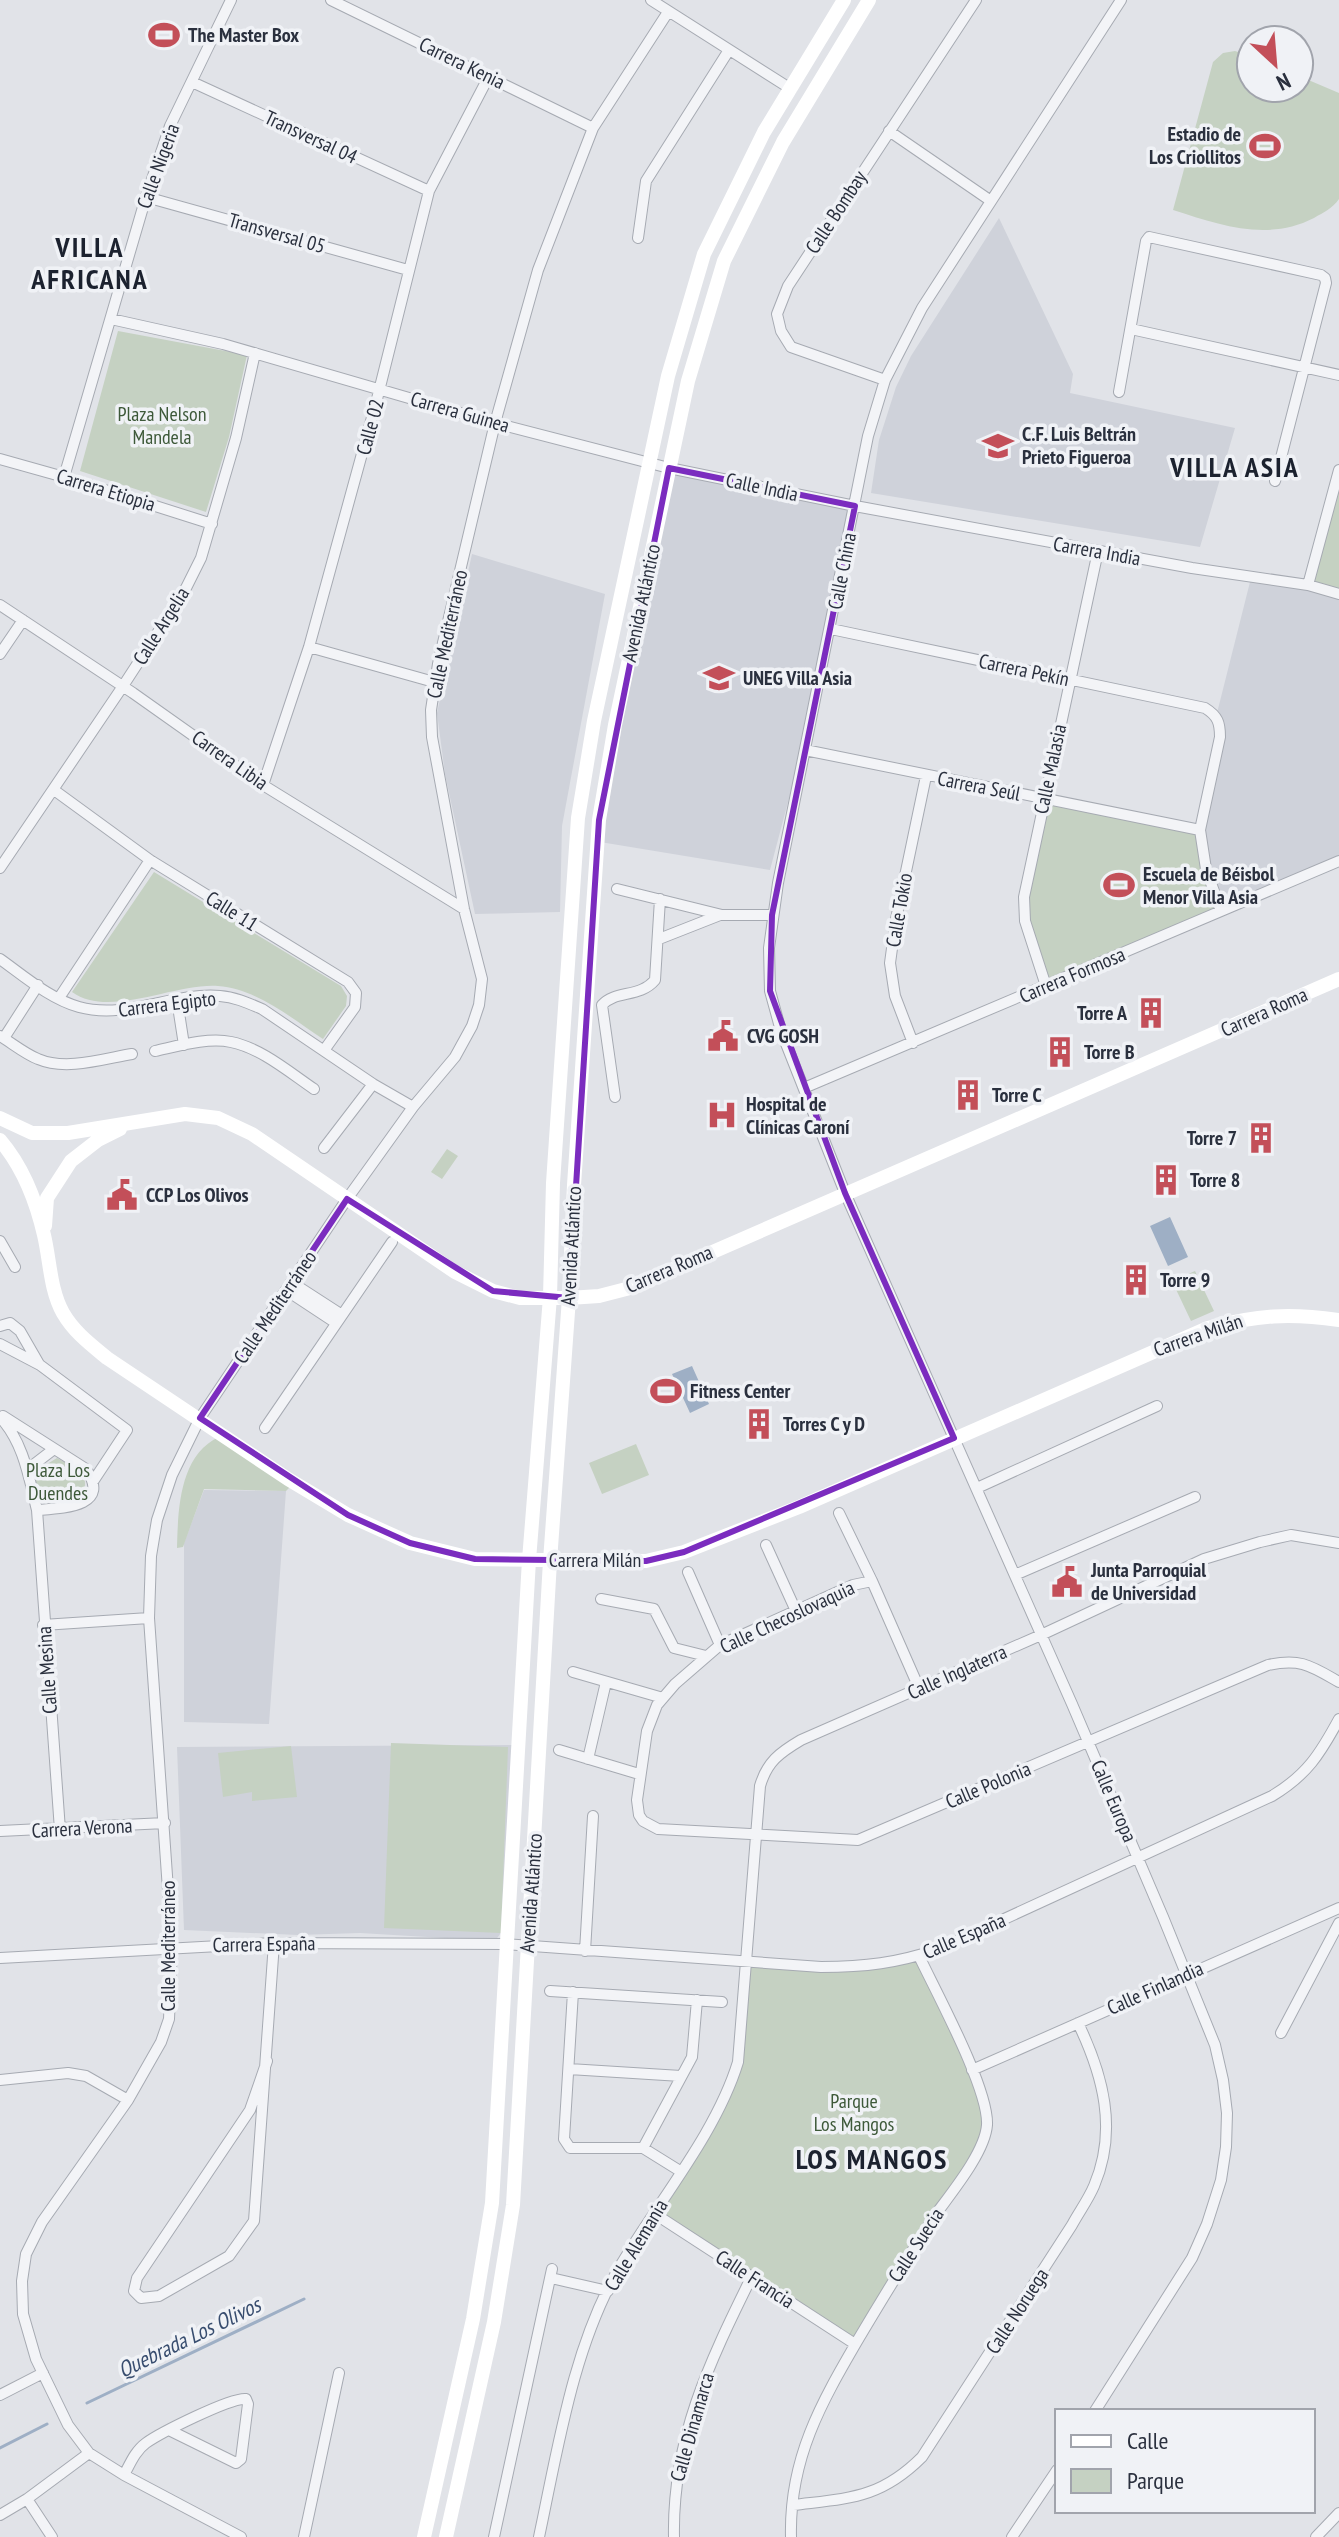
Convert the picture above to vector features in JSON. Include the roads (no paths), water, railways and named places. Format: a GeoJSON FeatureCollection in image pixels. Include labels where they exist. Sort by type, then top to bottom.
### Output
{"type":"FeatureCollection","features":[{"type":"Feature","properties":{"kind":"main road","name":"Avenida Atlántico"},"geometry":{"type":"LineString","coordinates":[[424,2537],[473,2319],[492,2203],[529,1560],[550,1297],[553,1183],[578,818],[594,721],[668,376],[704,254],[764,132],[844,0]]}},
{"type":"Feature","properties":{"kind":"main road","name":"Avenida Atlántico"},"geometry":{"type":"LineString","coordinates":[[446,2537],[494,2322],[513,2205],[550,1561],[599,820],[615,725],[688,381],[724,261],[783,142],[869,0]]}},
{"type":"Feature","properties":{"kind":"main road","name":"Carrera Roma"},"geometry":{"type":"LineString","coordinates":[[0,1118],[32,1133],[68,1133],[185,1114],[218,1118],[252,1134],[455,1272],[506,1295],[520,1298],[599,1296],[630,1288],[1339,979]]}},
{"type":"Feature","properties":{"kind":"main road"},"geometry":{"type":"LineString","coordinates":[[44,1235],[47,1198],[71,1161],[98,1140],[136,1122]]}},
{"type":"Feature","properties":{"kind":"main road","name":"Carrera Milán"},"geometry":{"type":"LineString","coordinates":[[0,1140],[28,1182],[62,1312],[80,1337],[288,1479],[348,1515],[410,1543],[475,1559],[646,1561],[684,1552],[799,1507],[1208,1328],[1252,1317],[1276,1315],[1339,1320]]}},
{"type":"Feature","properties":{"kind":"street","name":"Calle Nigeria"},"geometry":{"type":"LineString","coordinates":[[64,477],[146,197],[170,126],[231,0]]}},
{"type":"Feature","properties":{"kind":"street","name":"Carrera Kenia"},"geometry":{"type":"LineString","coordinates":[[331,0],[348,4],[593,128]]}},
{"type":"Feature","properties":{"kind":"street"},"geometry":{"type":"LineString","coordinates":[[651,0],[791,89]]}},
{"type":"Feature","properties":{"kind":"street","name":"Calle Bombay"},"geometry":{"type":"LineString","coordinates":[[885,380],[791,347],[781,331],[777,314],[788,286],[976,0]]}},
{"type":"Feature","properties":{"kind":"street","name":"Calle China"},"geometry":{"type":"LineString","coordinates":[[845,1193],[781,1031],[770,991],[769,948],[772,915],[868,436],[885,380],[922,308],[1121,0]]}},
{"type":"Feature","properties":{"kind":"street","name":"Calle Mediterráneo"},"geometry":{"type":"LineString","coordinates":[[234,2535],[89,2453],[68,2425],[43,2373],[23,2314],[22,2281],[26,2254],[42,2222],[128,2100],[161,2042],[169,2019],[172,1947],[149,1618],[151,1556],[157,1520],[172,1475],[200,1418],[288,1286],[413,1107],[455,1057],[472,1026],[479,1005],[482,979],[464,909],[432,737],[434,682],[495,423],[538,270],[593,128],[668,12]]}},
{"type":"Feature","properties":{"kind":"street"},"geometry":{"type":"LineString","coordinates":[[638,238],[646,181],[729,50]]}},
{"type":"Feature","properties":{"kind":"street","name":"Calle 02"},"geometry":{"type":"LineString","coordinates":[[263,785],[309,647],[380,389],[429,191],[489,76]]}},
{"type":"Feature","properties":{"kind":"street","name":"Transversal 04"},"geometry":{"type":"LineString","coordinates":[[192,82],[429,191]]}},
{"type":"Feature","properties":{"kind":"street"},"geometry":{"type":"LineString","coordinates":[[889,131],[991,201]]}},
{"type":"Feature","properties":{"kind":"street","name":"Transversal 05"},"geometry":{"type":"LineString","coordinates":[[146,197],[408,270]]}},
{"type":"Feature","properties":{"kind":"street"},"geometry":{"type":"LineString","coordinates":[[1119,392],[1146,241],[1154,236],[1325,278],[1275,481]]}},
{"type":"Feature","properties":{"kind":"street","name":"Carrera Guinea"},"geometry":{"type":"LineString","coordinates":[[111,319],[255,353],[495,423],[669,468]]}},
{"type":"Feature","properties":{"kind":"street"},"geometry":{"type":"LineString","coordinates":[[1131,329],[1339,375]]}},
{"type":"Feature","properties":{"kind":"street","name":"Calle Argelia"},"geometry":{"type":"LineString","coordinates":[[0,868],[184,592],[201,558],[236,438],[255,353]]}},
{"type":"Feature","properties":{"kind":"street","name":"Carrera Etiopia"},"geometry":{"type":"LineString","coordinates":[[0,459],[212,524]]}},
{"type":"Feature","properties":{"kind":"street","name":"Calle India"},"geometry":{"type":"LineString","coordinates":[[669,468],[855,506]]}},
{"type":"Feature","properties":{"kind":"street"},"geometry":{"type":"LineString","coordinates":[[1308,585],[1339,470]]}},
{"type":"Feature","properties":{"kind":"street","name":"Carrera India"},"geometry":{"type":"LineString","coordinates":[[855,506],[1098,551],[1308,585],[1339,594]]}},
{"type":"Feature","properties":{"kind":"street","name":"Calle Malasia"},"geometry":{"type":"LineString","coordinates":[[1046,986],[1025,921],[1024,897],[1098,551]]}},
{"type":"Feature","properties":{"kind":"street","name":"Carrera Libia"},"geometry":{"type":"LineString","coordinates":[[0,605],[123,686],[263,785],[464,909]]}},
{"type":"Feature","properties":{"kind":"street"},"geometry":{"type":"LineString","coordinates":[[0,654],[23,620]]}},
{"type":"Feature","properties":{"kind":"street","name":"Carrera Pekín"},"geometry":{"type":"LineString","coordinates":[[831,629],[1205,708],[1215,714],[1220,723],[1220,737],[1200,830]]}},
{"type":"Feature","properties":{"kind":"street"},"geometry":{"type":"LineString","coordinates":[[309,647],[434,682]]}},
{"type":"Feature","properties":{"kind":"street","name":"Carrera Seúl"},"geometry":{"type":"LineString","coordinates":[[805,750],[1200,830]]}},
{"type":"Feature","properties":{"kind":"street","name":"Calle Tokio"},"geometry":{"type":"LineString","coordinates":[[913,1043],[895,996],[890,963],[896,919],[926,776]]}},
{"type":"Feature","properties":{"kind":"street","name":"Calle 11"},"geometry":{"type":"LineString","coordinates":[[54,790],[150,860],[348,982],[356,993],[355,1007],[325,1049]]}},
{"type":"Feature","properties":{"kind":"street"},"geometry":{"type":"LineString","coordinates":[[1200,830],[1206,869],[1221,911]]}},
{"type":"Feature","properties":{"kind":"street"},"geometry":{"type":"LineString","coordinates":[[59,998],[150,860]]}},
{"type":"Feature","properties":{"kind":"street","name":"Carrera Formosa"},"geometry":{"type":"LineString","coordinates":[[804,1088],[1339,861]]}},
{"type":"Feature","properties":{"kind":"street"},"geometry":{"type":"LineString","coordinates":[[617,889],[722,915],[772,915]]}},
{"type":"Feature","properties":{"kind":"street"},"geometry":{"type":"LineString","coordinates":[[615,1097],[602,1005],[607,1000],[643,991],[655,980],[660,899]]}},
{"type":"Feature","properties":{"kind":"street"},"geometry":{"type":"LineString","coordinates":[[659,939],[722,915]]}},
{"type":"Feature","properties":{"kind":"street","name":"Carrera Egipto"},"geometry":{"type":"LineString","coordinates":[[0,959],[78,1007],[113,1012],[219,996],[243,1001],[262,1009],[373,1084],[413,1107]]}},
{"type":"Feature","properties":{"kind":"street"},"geometry":{"type":"LineString","coordinates":[[38,985],[2,1037],[39,1060],[58,1063],[84,1063],[132,1054]]}},
{"type":"Feature","properties":{"kind":"street"},"geometry":{"type":"LineString","coordinates":[[177,1000],[184,1045]]}},
{"type":"Feature","properties":{"kind":"street"},"geometry":{"type":"LineString","coordinates":[[155,1051],[229,1041],[276,1063],[314,1089]]}},
{"type":"Feature","properties":{"kind":"street"},"geometry":{"type":"LineString","coordinates":[[324,1148],[373,1084]]}},
{"type":"Feature","properties":{"kind":"street","name":"Calle Europa"},"geometry":{"type":"LineString","coordinates":[[845,1193],[1139,1859],[1215,2045],[1223,2080],[1227,2113],[1221,2180],[1207,2224],[1192,2258],[1096,2409]]}},
{"type":"Feature","properties":{"kind":"street"},"geometry":{"type":"LineString","coordinates":[[0,1241],[15,1267]]}},
{"type":"Feature","properties":{"kind":"street"},"geometry":{"type":"LineString","coordinates":[[265,1428],[392,1242]]}},
{"type":"Feature","properties":{"kind":"street"},"geometry":{"type":"LineString","coordinates":[[288,1286],[339,1319]]}},
{"type":"Feature","properties":{"kind":"street"},"geometry":{"type":"LineString","coordinates":[[0,1326],[10,1323],[20,1331],[40,1365]]}},
{"type":"Feature","properties":{"kind":"street"},"geometry":{"type":"LineString","coordinates":[[0,1344],[40,1365],[127,1430],[94,1480],[94,1491],[87,1499],[73,1508],[37,1510]]}},
{"type":"Feature","properties":{"kind":"street"},"geometry":{"type":"LineString","coordinates":[[977,1488],[1157,1406]]}},
{"type":"Feature","properties":{"kind":"street","name":"Calle Mesina"},"geometry":{"type":"LineString","coordinates":[[0,1416],[86,1469],[94,1480]]}},
{"type":"Feature","properties":{"kind":"street","name":"Calle Mesina"},"geometry":{"type":"LineString","coordinates":[[0,1416],[13,1435],[28,1469],[37,1510],[60,1830]]}},
{"type":"Feature","properties":{"kind":"street"},"geometry":{"type":"LineString","coordinates":[[28,1469],[54,1449]]}},
{"type":"Feature","properties":{"kind":"street"},"geometry":{"type":"LineString","coordinates":[[1015,1575],[1195,1497]]}},
{"type":"Feature","properties":{"kind":"street"},"geometry":{"type":"LineString","coordinates":[[839,1513],[872,1581]]}},
{"type":"Feature","properties":{"kind":"street","name":"Calle Inglaterra"},"geometry":{"type":"LineString","coordinates":[[744,1962],[760,1786],[765,1769],[778,1753],[1196,1563],[1231,1550],[1291,1535],[1339,1543]]}},
{"type":"Feature","properties":{"kind":"street"},"geometry":{"type":"LineString","coordinates":[[766,1545],[796,1611]]}},
{"type":"Feature","properties":{"kind":"street"},"geometry":{"type":"LineString","coordinates":[[688,1572],[720,1645]]}},
{"type":"Feature","properties":{"kind":"street","name":"Calle Checoslovaquia"},"geometry":{"type":"LineString","coordinates":[[637,1800],[647,1731],[663,1698],[720,1645],[853,1585],[872,1581],[919,1688]]}},
{"type":"Feature","properties":{"kind":"street"},"geometry":{"type":"LineString","coordinates":[[601,1599],[654,1609],[674,1648],[706,1656]]}},
{"type":"Feature","properties":{"kind":"street"},"geometry":{"type":"LineString","coordinates":[[43,1625],[149,1618]]}},
{"type":"Feature","properties":{"kind":"street","name":"Calle Polonia"},"geometry":{"type":"LineString","coordinates":[[637,1800],[643,1821],[658,1829],[858,1840],[1268,1665],[1289,1661],[1310,1666],[1339,1682]]}},
{"type":"Feature","properties":{"kind":"street"},"geometry":{"type":"LineString","coordinates":[[573,1672],[663,1698]]}},
{"type":"Feature","properties":{"kind":"street"},"geometry":{"type":"LineString","coordinates":[[588,1759],[606,1682]]}},
{"type":"Feature","properties":{"kind":"street","name":"Calle España"},"geometry":{"type":"LineString","coordinates":[[527,1947],[859,1967],[900,1962],[1139,1859],[1272,1796],[1295,1782],[1311,1765],[1339,1719]]}},
{"type":"Feature","properties":{"kind":"street"},"geometry":{"type":"LineString","coordinates":[[559,1750],[639,1774]]}},
{"type":"Feature","properties":{"kind":"street"},"geometry":{"type":"LineString","coordinates":[[585,1951],[593,1816]]}},
{"type":"Feature","properties":{"kind":"street","name":"Carrera Verona"},"geometry":{"type":"LineString","coordinates":[[0,1831],[165,1823]]}},
{"type":"Feature","properties":{"kind":"street","name":"Calle Finlandia"},"geometry":{"type":"LineString","coordinates":[[972,2070],[1339,1908]]}},
{"type":"Feature","properties":{"kind":"street"},"geometry":{"type":"LineString","coordinates":[[1281,2033],[1339,1923]]}},
{"type":"Feature","properties":{"kind":"street"},"geometry":{"type":"LineString","coordinates":[[267,2061],[250,2110],[137,2278],[134,2291],[141,2298],[159,2296],[229,2256],[254,2221],[267,2061],[274,1943]]}},
{"type":"Feature","properties":{"kind":"street","name":"Carrera España"},"geometry":{"type":"LineString","coordinates":[[0,1958],[274,1943],[506,1944],[527,1947]]}},
{"type":"Feature","properties":{"kind":"street","name":"Calle Suecia"},"geometry":{"type":"LineString","coordinates":[[791,2537],[793,2505],[808,2434],[823,2400],[895,2277],[981,2143],[987,2126],[985,2108],[972,2070],[919,1956]]}},
{"type":"Feature","properties":{"kind":"street","name":"Calle Alemania"},"geometry":{"type":"LineString","coordinates":[[539,2537],[568,2401],[598,2312],[618,2269],[655,2214],[731,2085],[738,2062],[744,1962]]}},
{"type":"Feature","properties":{"kind":"street"},"geometry":{"type":"LineString","coordinates":[[550,1991],[722,2002]]}},
{"type":"Feature","properties":{"kind":"street"},"geometry":{"type":"LineString","coordinates":[[573,1992],[564,2139],[570,2148],[643,2148],[680,2171]]}},
{"type":"Feature","properties":{"kind":"street"},"geometry":{"type":"LineString","coordinates":[[643,2148],[692,2057],[697,2000]]}},
{"type":"Feature","properties":{"kind":"street","name":"Calle Noruega"},"geometry":{"type":"LineString","coordinates":[[793,2505],[858,2497],[883,2488],[903,2476],[922,2457],[1072,2225],[1094,2186],[1104,2151],[1106,2118],[1096,2061],[1078,2023]]}},
{"type":"Feature","properties":{"kind":"street"},"geometry":{"type":"LineString","coordinates":[[569,2069],[681,2076]]}},
{"type":"Feature","properties":{"kind":"street"},"geometry":{"type":"LineString","coordinates":[[0,2080],[68,2073],[86,2076],[128,2100]]}},
{"type":"Feature","properties":{"kind":"street","name":"Calle Francia"},"geometry":{"type":"LineString","coordinates":[[655,2214],[855,2344]]}},
{"type":"Feature","properties":{"kind":"street"},"geometry":{"type":"LineString","coordinates":[[494,2537],[552,2274],[608,2291]]}},
{"type":"Feature","properties":{"kind":"street","name":"Calle Dinamarca"},"geometry":{"type":"LineString","coordinates":[[674,2537],[673,2499],[681,2452],[699,2389],[751,2278]]}},
{"type":"Feature","properties":{"kind":"street"},"geometry":{"type":"LineString","coordinates":[[0,2395],[43,2373]]}},
{"type":"Feature","properties":{"kind":"street"},"geometry":{"type":"LineString","coordinates":[[304,2537],[339,2373]]}},
{"type":"Feature","properties":{"kind":"street"},"geometry":{"type":"LineString","coordinates":[[124,2475],[144,2444],[231,2400],[246,2399],[248,2404],[241,2459],[236,2463],[171,2431]]}},
{"type":"Feature","properties":{"kind":"street"},"geometry":{"type":"LineString","coordinates":[[0,2515],[89,2453]]}},
{"type":"Feature","properties":{"kind":"street"},"geometry":{"type":"LineString","coordinates":[[1012,2537],[1055,2473]]}},
{"type":"Feature","properties":{"kind":"street"},"geometry":{"type":"LineString","coordinates":[[27,2499],[52,2537]]}},
{"type":"Feature","properties":{"kind":"street"},"geometry":{"type":"LineString","coordinates":[[1316,2537],[1339,2513]]}},
{"type":"Feature","properties":{"kind":"water"},"geometry":{"type":"Polygon","coordinates":[[[1170,1217],[1188,1257],[1168,1266],[1150,1226],[1170,1217]]]}},
{"type":"Feature","properties":{"kind":"water"},"geometry":{"type":"Polygon","coordinates":[[[692,1366],[709,1404],[690,1413],[672,1374],[692,1366]]]}},
{"type":"Feature","properties":{"kind":"waterway","name":"Quebrada Los Olivos"},"geometry":{"type":"LineString","coordinates":[[87,2403],[304,2299]]}},
{"type":"Feature","properties":{"kind":"waterway","name":"Quebrada Los Olivos"},"geometry":{"type":"LineString","coordinates":[[0,2448],[47,2424]]}},
{"type":"Feature","properties":{"kind":"place","name":"The Master Box"},"geometry":{"type":"Point","coordinates":[164,35]}},
{"type":"Feature","properties":{"kind":"place","name":"Estadio de Los Criollitos"},"geometry":{"type":"Point","coordinates":[1265,146]}},
{"type":"Feature","properties":{"kind":"place","name":"C.F. Luis Beltrán Prieto Figueroa"},"geometry":{"type":"Point","coordinates":[998,446]}},
{"type":"Feature","properties":{"kind":"place","name":"UNEG Villa Asia"},"geometry":{"type":"Point","coordinates":[719,678]}},
{"type":"Feature","properties":{"kind":"place","name":"Escuela de Béisbol Menor Villa Asia"},"geometry":{"type":"Point","coordinates":[1119,885]}},
{"type":"Feature","properties":{"kind":"place","name":"Torre A"},"geometry":{"type":"Point","coordinates":[1151,1013]}},
{"type":"Feature","properties":{"kind":"place","name":"CVG GOSH"},"geometry":{"type":"Point","coordinates":[723,1036]}},
{"type":"Feature","properties":{"kind":"place","name":"Torre B"},"geometry":{"type":"Point","coordinates":[1060,1052]}},
{"type":"Feature","properties":{"kind":"place","name":"Torre C"},"geometry":{"type":"Point","coordinates":[968,1095]}},
{"type":"Feature","properties":{"kind":"place","name":"Hospital de Clínicas Caroní"},"geometry":{"type":"Point","coordinates":[722,1115]}},
{"type":"Feature","properties":{"kind":"place","name":"Torre 7"},"geometry":{"type":"Point","coordinates":[1261,1138]}},
{"type":"Feature","properties":{"kind":"place","name":"Torre 8"},"geometry":{"type":"Point","coordinates":[1166,1180]}},
{"type":"Feature","properties":{"kind":"place","name":"CCP Los Olivos"},"geometry":{"type":"Point","coordinates":[122,1195]}},
{"type":"Feature","properties":{"kind":"place","name":"Torre 9"},"geometry":{"type":"Point","coordinates":[1136,1280]}},
{"type":"Feature","properties":{"kind":"place","name":"Fitness Center"},"geometry":{"type":"Point","coordinates":[666,1391]}},
{"type":"Feature","properties":{"kind":"place","name":"Torres C y D"},"geometry":{"type":"Point","coordinates":[759,1424]}},
{"type":"Feature","properties":{"kind":"place","name":"Junta Parroquial de Universidad"},"geometry":{"type":"Point","coordinates":[1067,1582]}},
{"type":"Feature","properties":{"kind":"district","name":"VILLA AFRICANA"},"geometry":{"type":"Point","coordinates":[90,262]}},
{"type":"Feature","properties":{"kind":"district","name":"VILLA ASIA"},"geometry":{"type":"Point","coordinates":[1235,466]}},
{"type":"Feature","properties":{"kind":"district","name":"LOS MANGOS"},"geometry":{"type":"Point","coordinates":[872,2158]}},
{"type":"Feature","properties":{"kind":"park label","name":"Plaza Nelson Mandela"},"geometry":{"type":"Point","coordinates":[162,426]}},
{"type":"Feature","properties":{"kind":"park label","name":"Plaza Los Duendes"},"geometry":{"type":"Point","coordinates":[58,1482]}},
{"type":"Feature","properties":{"kind":"park label","name":"Parque Los Mangos"},"geometry":{"type":"Point","coordinates":[854,2112]}}]}
